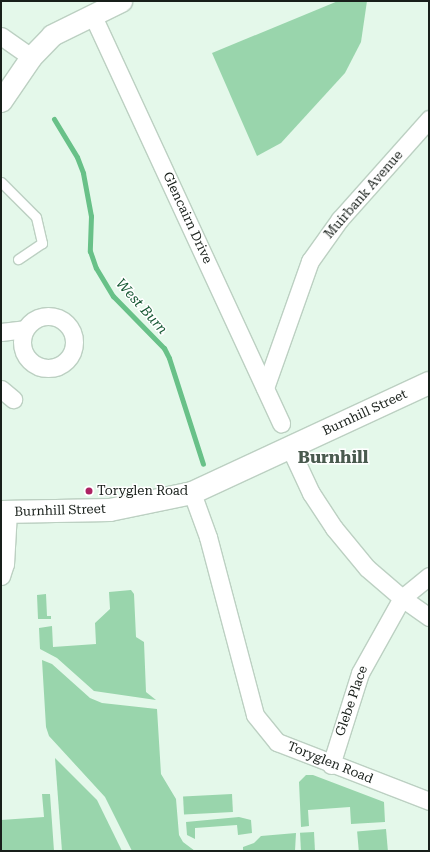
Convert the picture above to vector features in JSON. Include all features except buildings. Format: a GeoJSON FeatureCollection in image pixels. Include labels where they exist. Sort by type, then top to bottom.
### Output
{"type":"FeatureCollection","features":[{"type":"Feature","properties":{"kind":"main road","name":"Burnhill Street"},"geometry":{"type":"LineString","coordinates":[[5,512],[110,510],[192,493],[429,383]]}},
{"type":"Feature","properties":{"kind":"street"},"geometry":{"type":"LineString","coordinates":[[1,101],[31,57],[52,35],[121,1]]}},
{"type":"Feature","properties":{"kind":"street","name":"Glencairn Drive"},"geometry":{"type":"LineString","coordinates":[[92,14],[281,423]]}},
{"type":"Feature","properties":{"kind":"street"},"geometry":{"type":"LineString","coordinates":[[1,36],[31,57]]}},
{"type":"Feature","properties":{"kind":"street","name":"Muirbank Avenue"},"geometry":{"type":"LineString","coordinates":[[265,388],[310,261],[340,219],[429,119]]}},
{"type":"Feature","properties":{"kind":"street"},"geometry":{"type":"LineString","coordinates":[[1,332],[25,329]]}},
{"type":"Feature","properties":{"kind":"street"},"geometry":{"type":"LineString","coordinates":[[290,448],[311,493],[334,528],[368,568],[402,598],[429,617]]}},
{"type":"Feature","properties":{"kind":"street","name":"Toryglen Road"},"geometry":{"type":"LineString","coordinates":[[192,493],[208,537],[255,715],[277,742],[331,765],[429,802]]}},
{"type":"Feature","properties":{"kind":"street"},"geometry":{"type":"LineString","coordinates":[[1,576],[5,564],[5,512]]}},
{"type":"Feature","properties":{"kind":"street"},"geometry":{"type":"LineString","coordinates":[[402,598],[429,576]]}},
{"type":"Feature","properties":{"kind":"street","name":"Glebe Place"},"geometry":{"type":"LineString","coordinates":[[331,765],[360,673],[402,598]]}},
{"type":"Feature","properties":{"kind":"lane"},"geometry":{"type":"LineString","coordinates":[[1,182],[36,216],[42,243],[18,259]]}},
{"type":"Feature","properties":{"kind":"green space"},"geometry":{"type":"Polygon","coordinates":[[[338,1],[367,1],[361,42],[345,73],[281,143],[257,156],[212,53],[338,1]]]}},
{"type":"Feature","properties":{"kind":"green space"},"geometry":{"type":"Polygon","coordinates":[[[131,590],[134,594],[136,637],[144,642],[146,692],[156,700],[94,691],[57,658],[40,649],[39,628],[52,626],[53,647],[96,644],[95,623],[110,609],[109,592],[131,590]]]}},
{"type":"Feature","properties":{"kind":"green space"},"geometry":{"type":"Polygon","coordinates":[[[46,594],[47,616],[51,616],[51,619],[38,619],[37,595],[46,594]]]}},
{"type":"Feature","properties":{"kind":"green space"},"geometry":{"type":"Polygon","coordinates":[[[42,660],[52,664],[90,698],[102,703],[157,709],[161,774],[176,799],[179,835],[183,842],[195,851],[132,851],[105,797],[49,736],[46,727],[42,660]]]}},
{"type":"Feature","properties":{"kind":"green space"},"geometry":{"type":"Polygon","coordinates":[[[55,758],[97,800],[122,851],[62,851],[55,758]]]}},
{"type":"Feature","properties":{"kind":"green space"},"geometry":{"type":"Polygon","coordinates":[[[306,775],[313,775],[384,802],[385,822],[351,824],[350,807],[308,810],[309,826],[301,827],[299,782],[306,775]]]}},
{"type":"Feature","properties":{"kind":"green space"},"geometry":{"type":"Polygon","coordinates":[[[42,794],[50,794],[54,851],[1,851],[1,820],[44,817],[42,794]]]}},
{"type":"Feature","properties":{"kind":"green space"},"geometry":{"type":"Polygon","coordinates":[[[232,794],[233,812],[184,815],[183,797],[232,794]]]}},
{"type":"Feature","properties":{"kind":"green space"},"geometry":{"type":"Polygon","coordinates":[[[239,817],[251,820],[252,833],[238,835],[237,825],[195,828],[195,839],[187,835],[186,822],[239,817]]]}},
{"type":"Feature","properties":{"kind":"green space"},"geometry":{"type":"Polygon","coordinates":[[[386,829],[388,851],[359,851],[357,832],[386,829]]]}},
{"type":"Feature","properties":{"kind":"green space"},"geometry":{"type":"Polygon","coordinates":[[[314,832],[315,851],[301,851],[300,833],[314,832]]]}},
{"type":"Feature","properties":{"kind":"green space"},"geometry":{"type":"Polygon","coordinates":[[[296,833],[295,851],[243,851],[243,847],[254,843],[261,836],[296,833]]]}},
{"type":"Feature","properties":{"kind":"waterway","name":"West Burn"},"geometry":{"type":"LineString","coordinates":[[54,119],[77,157],[83,173],[91,216],[90,251],[96,268],[113,296],[164,348],[169,358],[203,464]]}},
{"type":"Feature","properties":{"kind":"place","name":"Toryglen Road"},"geometry":{"type":"Point","coordinates":[89,491]}},
{"type":"Feature","properties":{"kind":"district","name":"Burnhill"},"geometry":{"type":"Point","coordinates":[333,458]}}]}
